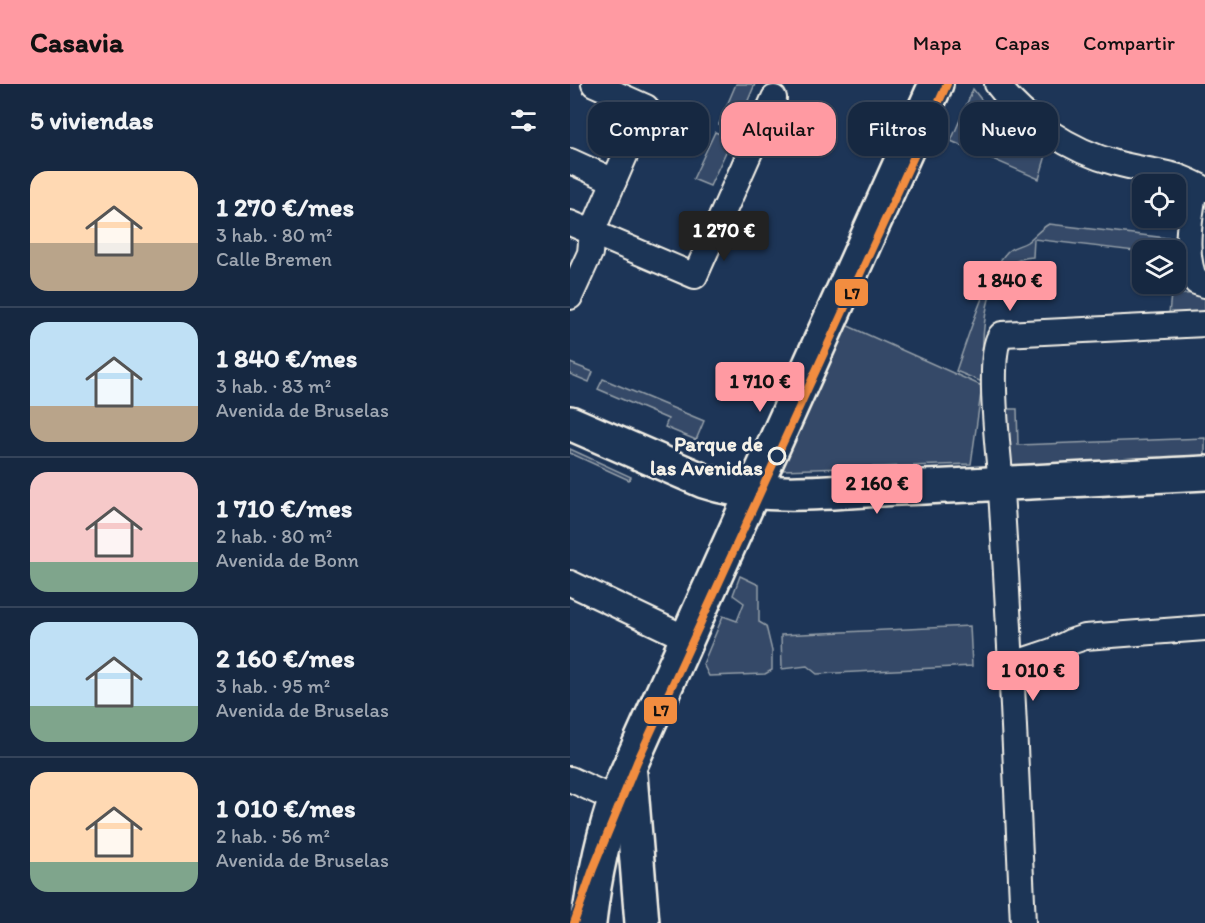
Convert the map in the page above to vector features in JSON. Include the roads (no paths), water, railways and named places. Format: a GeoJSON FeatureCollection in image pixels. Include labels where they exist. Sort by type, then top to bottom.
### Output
{"type":"FeatureCollection","features":[{"type":"Feature","properties":{"kind":"street"},"geometry":{"type":"LineString","coordinates":[[581,227],[614,181],[646,107],[594,84]]}},
{"type":"Feature","properties":{"kind":"street"},"geometry":{"type":"LineString","coordinates":[[589,923],[597,863],[614,805],[936,84]]}},
{"type":"Feature","properties":{"kind":"street"},"geometry":{"type":"LineString","coordinates":[[997,84],[1007,97],[1041,126],[1088,154],[1115,163],[1181,178],[1200,187],[1189,241],[1191,272],[1196,282],[1205,285]]}},
{"type":"Feature","properties":{"kind":"street"},"geometry":{"type":"LineString","coordinates":[[581,227],[695,276],[774,98]]}},
{"type":"Feature","properties":{"kind":"street"},"geometry":{"type":"LineString","coordinates":[[570,161],[614,181]]}},
{"type":"Feature","properties":{"kind":"street"},"geometry":{"type":"LineString","coordinates":[[570,297],[590,254],[581,227]]}},
{"type":"Feature","properties":{"kind":"street"},"geometry":{"type":"LineString","coordinates":[[1023,923],[994,390],[996,344],[999,335],[1205,324]]}},
{"type":"Feature","properties":{"kind":"street"},"geometry":{"type":"LineString","coordinates":[[570,423],[704,481],[752,493],[1205,473]]}},
{"type":"Feature","properties":{"kind":"street"},"geometry":{"type":"LineString","coordinates":[[570,583],[688,639]]}},
{"type":"Feature","properties":{"kind":"street"},"geometry":{"type":"LineString","coordinates":[[1010,665],[1085,637],[1205,628]]}},
{"type":"Feature","properties":{"kind":"street"},"geometry":{"type":"LineString","coordinates":[[632,764],[631,790],[642,923]]}},
{"type":"Feature","properties":{"kind":"street"},"geometry":{"type":"LineString","coordinates":[[570,779],[605,795],[614,805]]}},
{"type":"Feature","properties":{"kind":"place","name":"Parque de las Avenidas"},"geometry":{"type":"Point","coordinates":[777,456]}}]}
